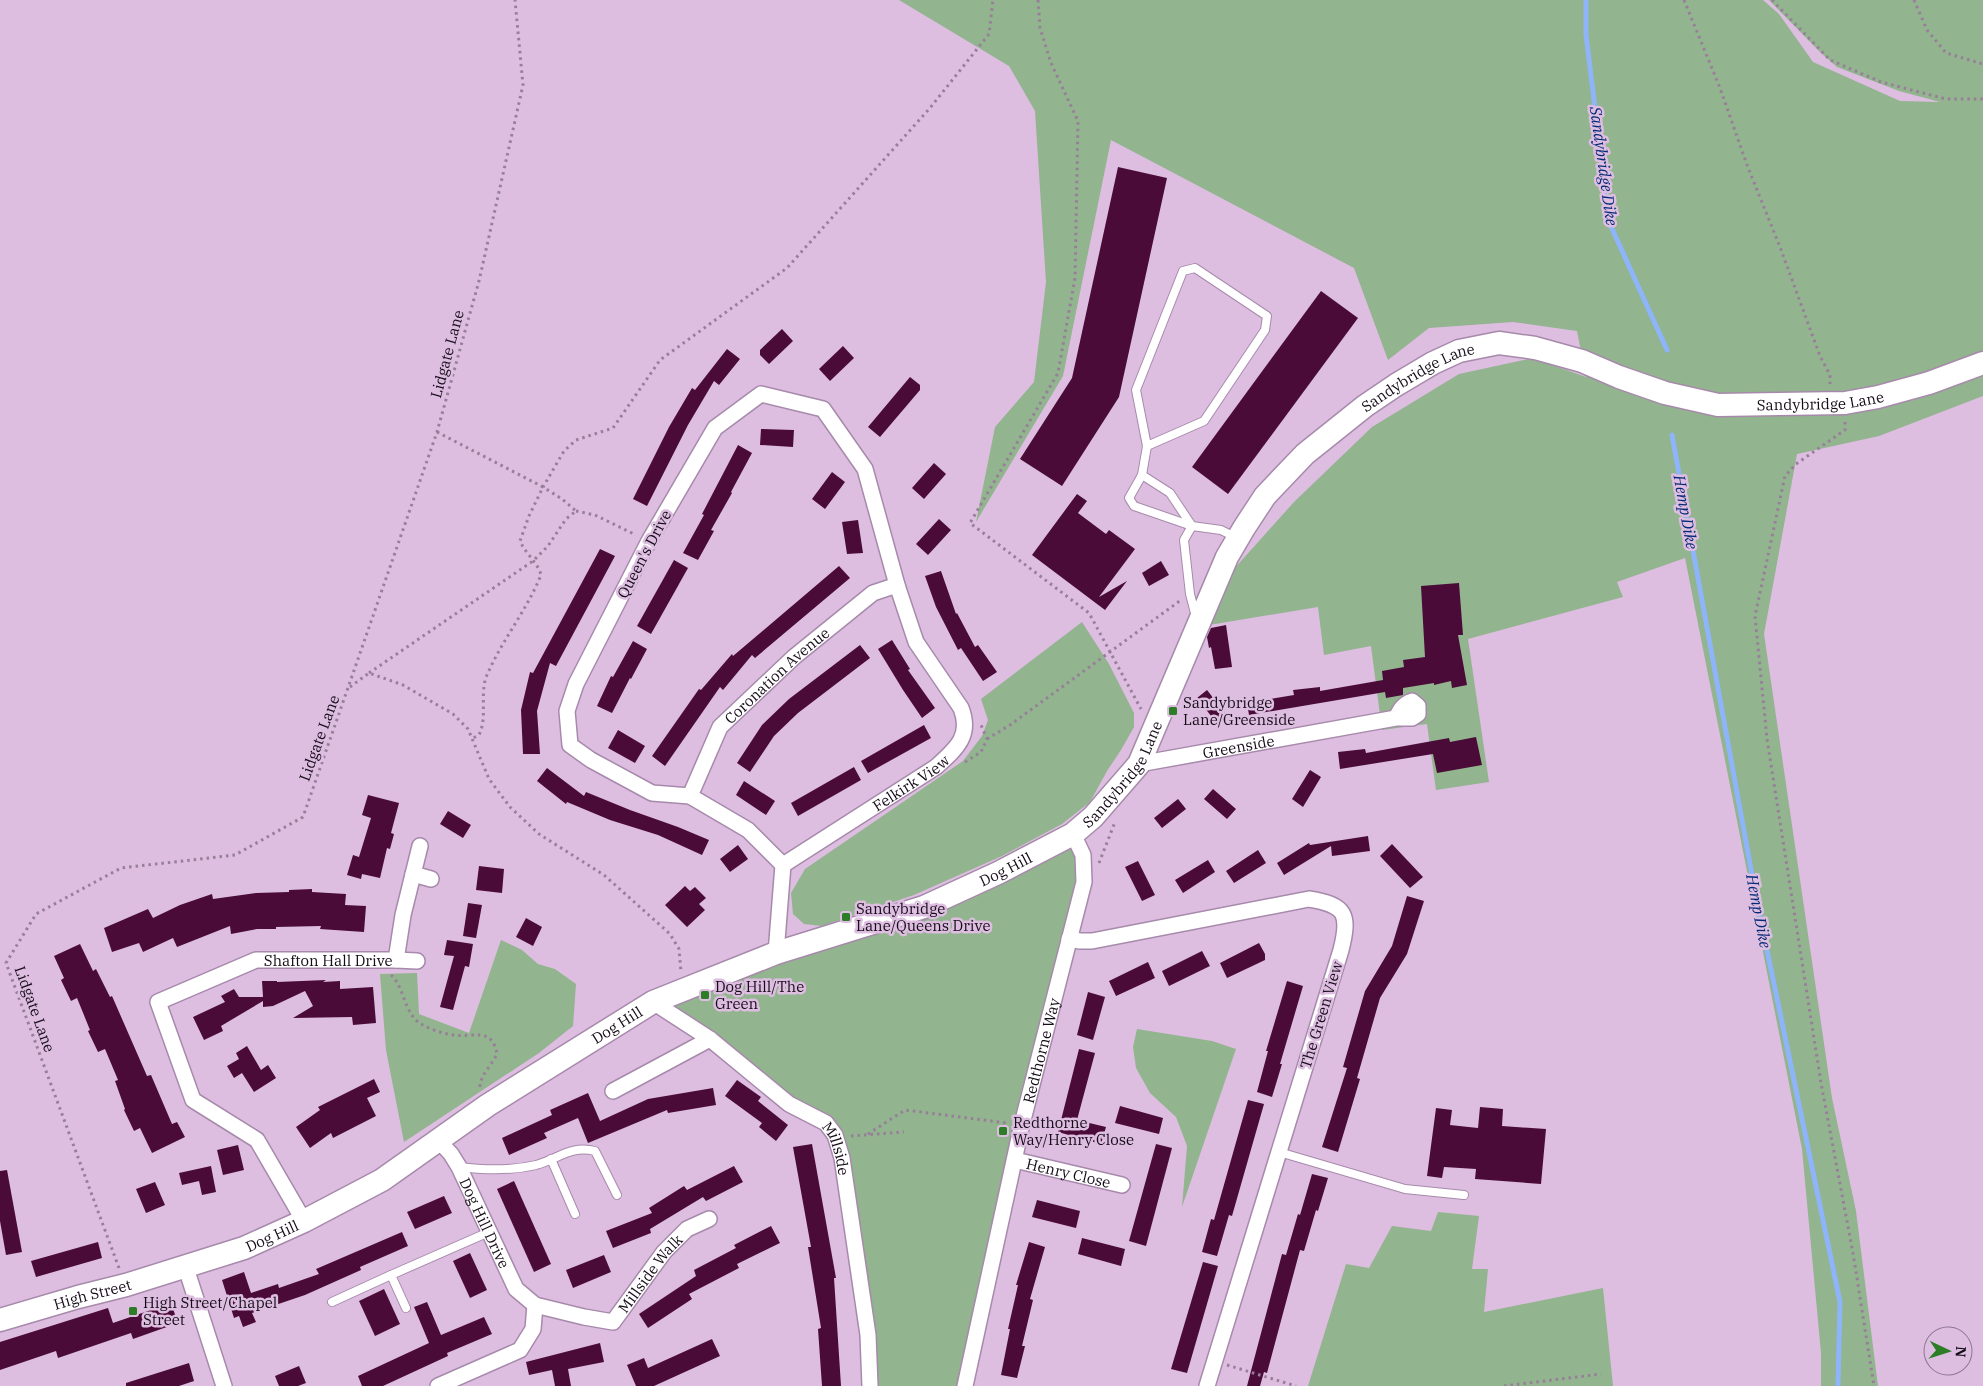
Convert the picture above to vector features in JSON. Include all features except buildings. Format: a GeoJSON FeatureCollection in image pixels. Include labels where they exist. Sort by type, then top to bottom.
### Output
{"type":"FeatureCollection","features":[{"type":"Feature","properties":{"kind":"street","name":"Sandybridge Lane"},"geometry":{"type":"LineString","coordinates":[[1074,834],[1114,795],[1139,764],[1152,729],[1238,538],[1265,496],[1305,454],[1365,406],[1432,363],[1459,351],[1499,344],[1535,348],[1582,361],[1619,377],[1665,393],[1718,405],[1838,404],[1878,397],[1929,383],[1983,363]]}},
{"type":"Feature","properties":{"kind":"street","name":"Queen's Drive"},"geometry":{"type":"LineString","coordinates":[[783,864],[748,830],[690,796],[652,793],[591,760],[570,745],[567,711],[576,684],[649,541],[715,428],[761,394],[823,409],[864,469],[897,586]]}},
{"type":"Feature","properties":{"kind":"street","name":"Coronation Avenue"},"geometry":{"type":"LineString","coordinates":[[690,796],[720,727],[794,657],[873,592],[897,586]]}},
{"type":"Feature","properties":{"kind":"street","name":"Felkirk View"},"geometry":{"type":"LineString","coordinates":[[783,864],[936,767],[955,750],[965,732],[966,719],[961,708],[916,642],[897,586]]}},
{"type":"Feature","properties":{"kind":"street","name":"Greenside"},"geometry":{"type":"LineString","coordinates":[[1139,764],[1396,718]]}},
{"type":"Feature","properties":{"kind":"street","name":"Dog Hill"},"geometry":{"type":"LineString","coordinates":[[185,1265],[244,1248],[304,1221],[382,1180],[488,1105],[653,1002],[776,953],[924,907],[1074,834]]}},
{"type":"Feature","properties":{"kind":"street","name":"Redthorne Way"},"geometry":{"type":"LineString","coordinates":[[964,1386],[1022,1124],[1084,882],[1083,855],[1074,834]]}},
{"type":"Feature","properties":{"kind":"street","name":"Shafton Hall Drive"},"geometry":{"type":"LineString","coordinates":[[304,1221],[257,1140],[193,1100],[158,1002],[256,960],[396,960],[403,915],[420,846]]}},
{"type":"Feature","properties":{"kind":"street"},"geometry":{"type":"LineString","coordinates":[[776,953],[783,864]]}},
{"type":"Feature","properties":{"kind":"street"},"geometry":{"type":"LineString","coordinates":[[413,874],[431,879]]}},
{"type":"Feature","properties":{"kind":"street","name":"The Green View"},"geometry":{"type":"LineString","coordinates":[[1069,939],[1080,942],[1092,941],[1309,900],[1326,902],[1339,908],[1346,920],[1346,930],[1207,1386]]}},
{"type":"Feature","properties":{"kind":"street"},"geometry":{"type":"LineString","coordinates":[[396,960],[417,961]]}},
{"type":"Feature","properties":{"kind":"street","name":"Millside"},"geometry":{"type":"LineString","coordinates":[[653,1002],[710,1039],[789,1104],[826,1123],[836,1138],[842,1158],[868,1335],[870,1386]]}},
{"type":"Feature","properties":{"kind":"street"},"geometry":{"type":"LineString","coordinates":[[613,1091],[710,1039]]}},
{"type":"Feature","properties":{"kind":"street","name":"Dog Hill Drive"},"geometry":{"type":"LineString","coordinates":[[438,1140],[451,1154],[459,1167],[516,1290],[535,1305]]}},
{"type":"Feature","properties":{"kind":"street","name":"Henry Close"},"geometry":{"type":"LineString","coordinates":[[1015,1160],[1122,1185]]}},
{"type":"Feature","properties":{"kind":"street","name":"Millside Walk"},"geometry":{"type":"LineString","coordinates":[[535,1305],[613,1322],[664,1252],[687,1229],[708,1219]]}},
{"type":"Feature","properties":{"kind":"street"},"geometry":{"type":"LineString","coordinates":[[185,1265],[224,1386]]}},
{"type":"Feature","properties":{"kind":"street","name":"High Street"},"geometry":{"type":"LineString","coordinates":[[0,1320],[126,1285],[185,1265]]}},
{"type":"Feature","properties":{"kind":"street"},"geometry":{"type":"LineString","coordinates":[[438,1386],[520,1350],[533,1329],[535,1305]]}},
{"type":"Feature","properties":{"kind":"lane"},"geometry":{"type":"LineString","coordinates":[[1147,446],[1204,422],[1265,330],[1267,316],[1195,268],[1183,271],[1136,390],[1147,446],[1142,475],[1129,498],[1134,506],[1192,526],[1221,530],[1238,538]]}},
{"type":"Feature","properties":{"kind":"lane"},"geometry":{"type":"LineString","coordinates":[[1142,475],[1170,493],[1192,526]]}},
{"type":"Feature","properties":{"kind":"lane"},"geometry":{"type":"LineString","coordinates":[[1192,526],[1184,540],[1185,563],[1190,594],[1198,624]]}},
{"type":"Feature","properties":{"kind":"lane"},"geometry":{"type":"LineString","coordinates":[[459,1167],[487,1170],[537,1165],[583,1148],[595,1151],[617,1195]]}},
{"type":"Feature","properties":{"kind":"lane"},"geometry":{"type":"LineString","coordinates":[[1279,1152],[1405,1189],[1464,1195]]}},
{"type":"Feature","properties":{"kind":"lane"},"geometry":{"type":"LineString","coordinates":[[551,1159],[576,1214]]}},
{"type":"Feature","properties":{"kind":"lane"},"geometry":{"type":"LineString","coordinates":[[332,1302],[489,1232]]}},
{"type":"Feature","properties":{"kind":"lane"},"geometry":{"type":"LineString","coordinates":[[391,1275],[406,1308]]}},
{"type":"Feature","properties":{"kind":"path","name":"Lidgate Lane"},"geometry":{"type":"LineString","coordinates":[[126,1285],[6,963],[36,914],[121,868],[235,855],[303,817],[350,687],[437,432],[479,280],[523,85],[515,0]]}},
{"type":"Feature","properties":{"kind":"path"},"geometry":{"type":"LineString","coordinates":[[473,738],[479,735],[482,728],[482,703],[486,677],[541,575],[540,570],[524,550],[520,541],[534,506],[564,451],[576,440],[613,428],[660,360],[788,268],[930,108],[989,34],[993,0]]}},
{"type":"Feature","properties":{"kind":"path"},"geometry":{"type":"LineString","coordinates":[[1038,0],[1040,28],[1051,63],[1078,121],[1075,278],[1058,373],[970,523],[1090,613],[1152,729]]}},
{"type":"Feature","properties":{"kind":"path"},"geometry":{"type":"LineString","coordinates":[[1684,0],[1720,88],[1820,356],[1830,375],[1845,430],[1796,464],[1785,476],[1755,616],[1767,739],[1821,1083],[1874,1386]]}},
{"type":"Feature","properties":{"kind":"path"},"geometry":{"type":"LineString","coordinates":[[1772,0],[1830,60],[1881,82],[1946,99],[1983,99]]}},
{"type":"Feature","properties":{"kind":"path"},"geometry":{"type":"LineString","coordinates":[[1914,0],[1927,30],[1946,53],[1983,64]]}},
{"type":"Feature","properties":{"kind":"path"},"geometry":{"type":"LineString","coordinates":[[437,432],[544,487],[576,511],[595,515],[649,541]]}},
{"type":"Feature","properties":{"kind":"path"},"geometry":{"type":"LineString","coordinates":[[350,687],[532,561],[548,546],[566,519],[576,511]]}},
{"type":"Feature","properties":{"kind":"path"},"geometry":{"type":"LineString","coordinates":[[987,740],[1010,726],[1190,594]]}},
{"type":"Feature","properties":{"kind":"path"},"geometry":{"type":"LineString","coordinates":[[369,673],[403,685],[453,714],[468,729],[489,779],[510,807],[539,834],[604,875],[670,934],[679,950],[682,990]]}},
{"type":"Feature","properties":{"kind":"path"},"geometry":{"type":"LineString","coordinates":[[1098,865],[1117,819]]}},
{"type":"Feature","properties":{"kind":"path"},"geometry":{"type":"LineString","coordinates":[[373,960],[396,979],[413,1018],[420,1023],[454,1035],[477,1034],[486,1036],[493,1041],[497,1054],[479,1087],[488,1105]]}},
{"type":"Feature","properties":{"kind":"path"},"geometry":{"type":"LineString","coordinates":[[868,1134],[905,1110],[1022,1124]]}},
{"type":"Feature","properties":{"kind":"path"},"geometry":{"type":"LineString","coordinates":[[836,1138],[904,1132]]}},
{"type":"Feature","properties":{"kind":"path"},"geometry":{"type":"LineString","coordinates":[[1215,1361],[1296,1386]]}},
{"type":"Feature","properties":{"kind":"path"},"geometry":{"type":"LineString","coordinates":[[1504,1386],[1601,1374]]}},
{"type":"Feature","properties":{"kind":"green space"},"geometry":{"type":"Polygon","coordinates":[[[899,0],[1763,0],[1779,14],[1813,62],[1900,101],[1940,102],[1899,91],[1837,67],[1769,0],[1983,0],[1983,396],[1879,436],[1797,454],[1764,634],[1832,1098],[1856,1211],[1878,1386],[1821,1386],[1821,1353],[1802,1149],[1685,558],[1617,582],[1623,597],[1468,639],[1489,782],[1436,790],[1427,724],[1382,730],[1371,646],[1324,655],[1318,607],[1203,626],[1224,580],[1294,502],[1372,427],[1459,374],[1533,358],[1586,377],[1577,331],[1513,322],[1429,328],[1388,360],[1354,268],[1111,140],[1063,376],[976,522],[995,427],[1034,382],[1046,282],[1035,111],[1009,66],[899,0]]]}},
{"type":"Feature","properties":{"kind":"green space"},"geometry":{"type":"Polygon","coordinates":[[[1082,622],[1109,664],[1134,713],[1134,727],[1090,802],[1062,824],[1002,856],[914,895],[822,926],[804,924],[793,914],[791,893],[805,869],[963,761],[982,736],[988,720],[981,699],[1082,622]]]}},
{"type":"Feature","properties":{"kind":"green space"},"geometry":{"type":"Polygon","coordinates":[[[1073,834],[1083,855],[965,1386],[870,1386],[835,1135],[653,1002],[924,907],[1073,834]]]}},
{"type":"Feature","properties":{"kind":"green space"},"geometry":{"type":"Polygon","coordinates":[[[501,940],[522,950],[538,964],[555,969],[576,984],[573,1026],[539,1053],[404,1142],[386,1050],[380,974],[417,973],[419,1014],[469,1033],[501,940]]]}},
{"type":"Feature","properties":{"kind":"green space"},"geometry":{"type":"Polygon","coordinates":[[[1137,1029],[1212,1041],[1236,1049],[1182,1207],[1187,1146],[1176,1117],[1150,1093],[1136,1068],[1133,1047],[1137,1029]]]}},
{"type":"Feature","properties":{"kind":"green space"},"geometry":{"type":"Polygon","coordinates":[[[1438,1212],[1479,1216],[1472,1269],[1488,1269],[1484,1312],[1603,1288],[1613,1386],[1308,1386],[1346,1264],[1369,1268],[1392,1226],[1431,1231],[1438,1212]]]}},
{"type":"Feature","properties":{"kind":"waterway","name":"Sandybridge Dike"},"geometry":{"type":"LineString","coordinates":[[1586,0],[1586,35],[1609,222],[1667,350]]}},
{"type":"Feature","properties":{"kind":"waterway","name":"Hemp Dike"},"geometry":{"type":"LineString","coordinates":[[1672,435],[1756,897],[1840,1302],[1838,1386]]}},
{"type":"Feature","properties":{"kind":"place","name":"Sandybridge Lane/Greenside"},"geometry":{"type":"Point","coordinates":[1173,711]}},
{"type":"Feature","properties":{"kind":"place","name":"Sandybridge Lane/Queens Drive"},"geometry":{"type":"Point","coordinates":[846,917]}},
{"type":"Feature","properties":{"kind":"place","name":"Dog Hill/The Green"},"geometry":{"type":"Point","coordinates":[705,995]}},
{"type":"Feature","properties":{"kind":"place","name":"Redthorne Way/Henry Close"},"geometry":{"type":"Point","coordinates":[1003,1131]}},
{"type":"Feature","properties":{"kind":"place","name":"High Street/Chapel Street"},"geometry":{"type":"Point","coordinates":[133,1311]}}]}
